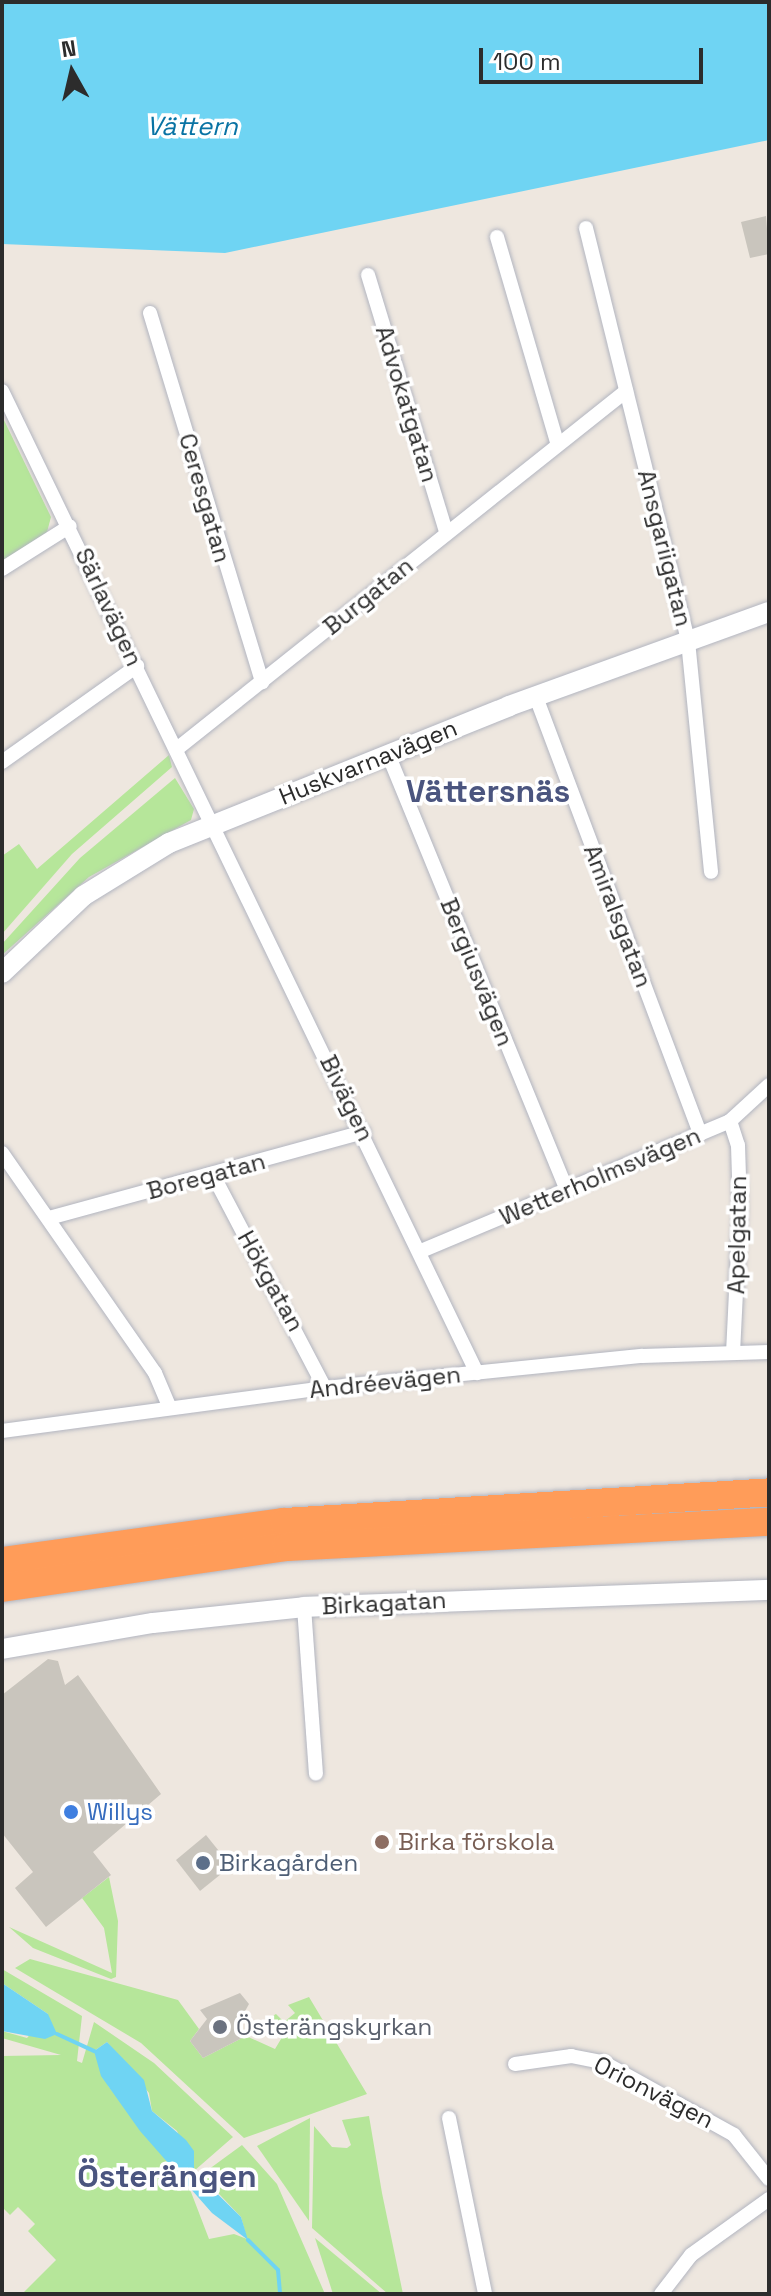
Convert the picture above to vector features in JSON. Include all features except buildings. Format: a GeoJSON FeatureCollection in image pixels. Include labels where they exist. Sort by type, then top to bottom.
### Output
{"type":"FeatureCollection","features":[{"type":"Feature","properties":{"kind":"highway"},"geometry":{"type":"LineString","coordinates":[[2,1561],[284,1522],[769,1492]]}},
{"type":"Feature","properties":{"kind":"highway"},"geometry":{"type":"LineString","coordinates":[[2,1588],[287,1547],[769,1522]]}},
{"type":"Feature","properties":{"kind":"street","name":"Ansgariigatan"},"geometry":{"type":"LineString","coordinates":[[586,228],[688,641],[711,872]]}},
{"type":"Feature","properties":{"kind":"street"},"geometry":{"type":"LineString","coordinates":[[497,237],[557,442]]}},
{"type":"Feature","properties":{"kind":"street","name":"Advokatgatan"},"geometry":{"type":"LineString","coordinates":[[368,275],[446,532]]}},
{"type":"Feature","properties":{"kind":"street","name":"Ceresgatan"},"geometry":{"type":"LineString","coordinates":[[150,313],[262,682]]}},
{"type":"Feature","properties":{"kind":"street","name":"Särlavägen"},"geometry":{"type":"LineString","coordinates":[[2,391],[215,824]]}},
{"type":"Feature","properties":{"kind":"street","name":"Burgatan"},"geometry":{"type":"LineString","coordinates":[[178,748],[557,442],[626,391]]}},
{"type":"Feature","properties":{"kind":"street"},"geometry":{"type":"LineString","coordinates":[[2,569],[70,526]]}},
{"type":"Feature","properties":{"kind":"street","name":"Huskvarnavägen"},"geometry":{"type":"LineString","coordinates":[[2,973],[83,896],[169,843],[536,697],[769,612]]}},
{"type":"Feature","properties":{"kind":"street"},"geometry":{"type":"LineString","coordinates":[[2,762],[137,666]]}},
{"type":"Feature","properties":{"kind":"street","name":"Amiralsgatan"},"geometry":{"type":"LineString","coordinates":[[536,697],[700,1134]]}},
{"type":"Feature","properties":{"kind":"street","name":"Bergiusvägen"},"geometry":{"type":"LineString","coordinates":[[388,754],[566,1189]]}},
{"type":"Feature","properties":{"kind":"street","name":"Bivägen"},"geometry":{"type":"LineString","coordinates":[[215,824],[477,1373]]}},
{"type":"Feature","properties":{"kind":"street","name":"Wetterholmsvägen"},"geometry":{"type":"LineString","coordinates":[[421,1251],[730,1121],[769,1085]]}},
{"type":"Feature","properties":{"kind":"street","name":"Apelgatan"},"geometry":{"type":"LineString","coordinates":[[730,1121],[738,1145],[740,1210],[733,1351]]}},
{"type":"Feature","properties":{"kind":"street","name":"Boregatan"},"geometry":{"type":"LineString","coordinates":[[49,1218],[363,1132]]}},
{"type":"Feature","properties":{"kind":"street"},"geometry":{"type":"LineString","coordinates":[[2,1153],[155,1373],[168,1404]]}},
{"type":"Feature","properties":{"kind":"street","name":"Hökgatan"},"geometry":{"type":"LineString","coordinates":[[213,1175],[325,1388]]}},
{"type":"Feature","properties":{"kind":"street","name":"Andréevägen"},"geometry":{"type":"LineString","coordinates":[[2,1431],[168,1404],[477,1373],[733,1351],[769,1352]]}},
{"type":"Feature","properties":{"kind":"street","name":"Birkagatan"},"geometry":{"type":"LineString","coordinates":[[2,1649],[153,1623],[304,1607],[769,1590]]}},
{"type":"Feature","properties":{"kind":"street"},"geometry":{"type":"LineString","coordinates":[[304,1607],[316,1774]]}},
{"type":"Feature","properties":{"kind":"street","name":"Orionvägen"},"geometry":{"type":"LineString","coordinates":[[515,2064],[571,2056],[603,2062],[734,2135],[769,2179]]}},
{"type":"Feature","properties":{"kind":"street"},"geometry":{"type":"LineString","coordinates":[[449,2118],[485,2294]]}},
{"type":"Feature","properties":{"kind":"street"},"geometry":{"type":"LineString","coordinates":[[661,2294],[691,2255],[769,2199]]}},
{"type":"Feature","properties":{"kind":"green space"},"geometry":{"type":"Polygon","coordinates":[[[2,416],[51,517],[47,532],[2,561],[2,416]]]}},
{"type":"Feature","properties":{"kind":"green space"},"geometry":{"type":"Polygon","coordinates":[[[169,755],[172,767],[72,854],[2,934],[2,856],[19,844],[37,869],[169,755]]]}},
{"type":"Feature","properties":{"kind":"green space"},"geometry":{"type":"Polygon","coordinates":[[[175,778],[194,809],[191,820],[89,877],[2,955],[2,944],[80,858],[175,778]]]}},
{"type":"Feature","properties":{"kind":"green space"},"geometry":{"type":"Polygon","coordinates":[[[109,1877],[118,1921],[116,1977],[111,1979],[33,1948],[9,1927],[112,1973],[104,1928],[82,1898],[109,1877]]]}},
{"type":"Feature","properties":{"kind":"green space"},"geometry":{"type":"Polygon","coordinates":[[[30,1959],[178,2000],[199,2029],[190,2041],[203,2058],[246,2036],[275,2049],[284,2034],[269,2018],[276,2014],[284,2022],[295,2013],[288,2005],[309,1997],[367,2094],[244,2138],[141,2043],[15,1968],[30,1959]]]}},
{"type":"Feature","properties":{"kind":"green space"},"geometry":{"type":"Polygon","coordinates":[[[2,1969],[82,2016],[77,2061],[82,2063],[94,2022],[154,2063],[233,2137],[194,2171],[177,2131],[152,2111],[149,2093],[107,2042],[94,2051],[109,2087],[191,2192],[209,2239],[234,2234],[247,2239],[241,2217],[201,2175],[242,2145],[277,2184],[325,2294],[22,2294],[56,2260],[28,2231],[35,2224],[18,2207],[10,2215],[2,2207],[2,2056],[61,2055],[2,2038],[2,2031],[27,2038],[48,2014],[2,1983],[2,1969]]]}},
{"type":"Feature","properties":{"kind":"green space"},"geometry":{"type":"Polygon","coordinates":[[[369,2116],[403,2294],[388,2294],[312,2228],[314,2126],[332,2147],[347,2148],[351,2145],[342,2120],[369,2116]]]}},
{"type":"Feature","properties":{"kind":"green space"},"geometry":{"type":"Polygon","coordinates":[[[310,2118],[309,2221],[257,2146],[310,2118]]]}},
{"type":"Feature","properties":{"kind":"green space"},"geometry":{"type":"Polygon","coordinates":[[[315,2238],[382,2294],[333,2294],[315,2238]]]}},
{"type":"Feature","properties":{"kind":"water","name":"Vättern"},"geometry":{"type":"Polygon","coordinates":[[[2,2],[769,2],[769,140],[225,253],[2,244],[2,2]]]}},
{"type":"Feature","properties":{"kind":"water"},"geometry":{"type":"Polygon","coordinates":[[[2,1983],[48,2014],[57,2034],[45,2039],[2,2031],[2,1983]]]}},
{"type":"Feature","properties":{"kind":"water"},"geometry":{"type":"Polygon","coordinates":[[[107,2042],[144,2080],[152,2111],[186,2140],[194,2151],[194,2171],[241,2217],[248,2240],[212,2213],[140,2131],[101,2076],[94,2051],[107,2042]]]}},
{"type":"Feature","properties":{"kind":"waterway"},"geometry":{"type":"LineString","coordinates":[[57,2034],[94,2051]]}},
{"type":"Feature","properties":{"kind":"waterway"},"geometry":{"type":"LineString","coordinates":[[248,2240],[278,2270],[280,2294]]}},
{"type":"Feature","properties":{"kind":"place","name":"Willys"},"geometry":{"type":"Point","coordinates":[71,1812]}},
{"type":"Feature","properties":{"kind":"place","name":"Birka förskola"},"geometry":{"type":"Point","coordinates":[382,1842]}},
{"type":"Feature","properties":{"kind":"place","name":"Birkagården"},"geometry":{"type":"Point","coordinates":[203,1863]}},
{"type":"Feature","properties":{"kind":"place","name":"Österängskyrkan"},"geometry":{"type":"Point","coordinates":[220,2027]}},
{"type":"Feature","properties":{"kind":"district","name":"Vättersnäs"},"geometry":{"type":"Point","coordinates":[488,791]}},
{"type":"Feature","properties":{"kind":"district","name":"Österängen"},"geometry":{"type":"Point","coordinates":[167,2176]}}]}
